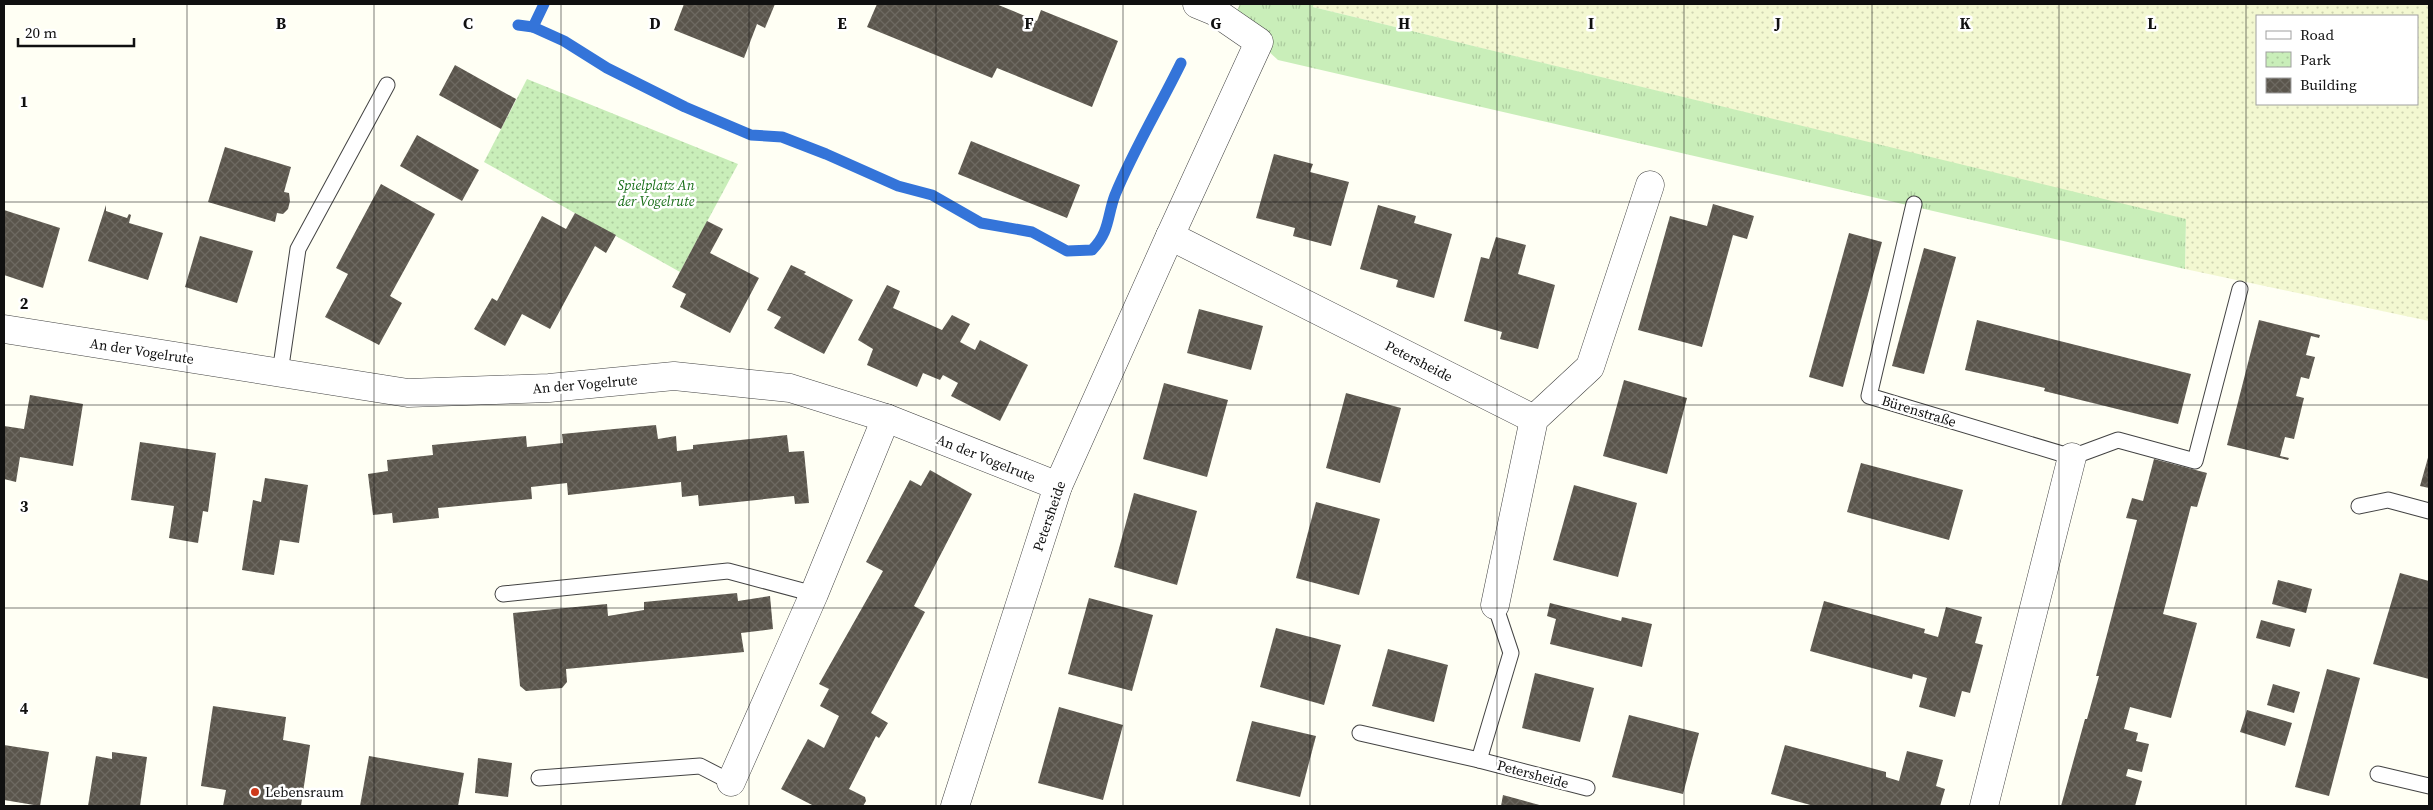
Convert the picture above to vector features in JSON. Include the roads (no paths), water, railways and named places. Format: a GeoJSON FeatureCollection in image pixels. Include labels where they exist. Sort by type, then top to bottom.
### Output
{"type":"FeatureCollection","features":[{"type":"Feature","properties":{"kind":"street","name":"Petersheide"},"geometry":{"type":"LineString","coordinates":[[955,806],[1058,486],[1259,42],[1214,11],[1198,4]]}},
{"type":"Feature","properties":{"kind":"street"},"geometry":{"type":"LineString","coordinates":[[1534,419],[1590,367],[1650,185]]}},
{"type":"Feature","properties":{"kind":"street","name":"Petersheide"},"geometry":{"type":"LineString","coordinates":[[1170,236],[1534,419],[1495,605]]}},
{"type":"Feature","properties":{"kind":"street","name":"An der Vogelrute"},"geometry":{"type":"LineString","coordinates":[[4,329],[408,393],[549,388],[674,376],[790,388],[886,418],[1058,486]]}},
{"type":"Feature","properties":{"kind":"street"},"geometry":{"type":"LineString","coordinates":[[731,782],[814,594],[886,418]]}},
{"type":"Feature","properties":{"kind":"street"},"geometry":{"type":"LineString","coordinates":[[1984,806],[2072,457]]}},
{"type":"Feature","properties":{"kind":"lane"},"geometry":{"type":"LineString","coordinates":[[280,373],[298,250],[387,84]]}},
{"type":"Feature","properties":{"kind":"lane","name":"Bürenstraße"},"geometry":{"type":"LineString","coordinates":[[1914,204],[1869,396],[2072,457]]}},
{"type":"Feature","properties":{"kind":"lane"},"geometry":{"type":"LineString","coordinates":[[2072,457],[2118,440],[2195,461],[2240,289]]}},
{"type":"Feature","properties":{"kind":"lane"},"geometry":{"type":"LineString","coordinates":[[2359,506],[2388,500],[2429,511]]}},
{"type":"Feature","properties":{"kind":"lane"},"geometry":{"type":"LineString","coordinates":[[503,594],[728,572],[814,594]]}},
{"type":"Feature","properties":{"kind":"lane","name":"Petersheide"},"geometry":{"type":"LineString","coordinates":[[1479,760],[1511,653],[1495,605]]}},
{"type":"Feature","properties":{"kind":"lane","name":"Petersheide"},"geometry":{"type":"LineString","coordinates":[[1360,732],[1587,788]]}},
{"type":"Feature","properties":{"kind":"lane"},"geometry":{"type":"LineString","coordinates":[[538,778],[700,766],[731,782]]}},
{"type":"Feature","properties":{"kind":"lane"},"geometry":{"type":"LineString","coordinates":[[2378,774],[2429,786]]}},
{"type":"Feature","properties":{"kind":"waterway"},"geometry":{"type":"LineString","coordinates":[[533,27],[544,4]]}},
{"type":"Feature","properties":{"kind":"waterway"},"geometry":{"type":"LineString","coordinates":[[518,25],[533,27],[564,41],[607,68],[685,107],[751,135],[782,137],[898,186],[932,195],[981,223],[1032,232],[1067,251],[1092,250],[1102,237],[1122,178],[1181,63]]}},
{"type":"Feature","properties":{"kind":"place","name":"Lebensraum"},"geometry":{"type":"Point","coordinates":[255,792]}},
{"type":"Feature","properties":{"kind":"park label","name":"Spielplatz An der Vogelrute"},"geometry":{"type":"Point","coordinates":[656,194]}}]}
